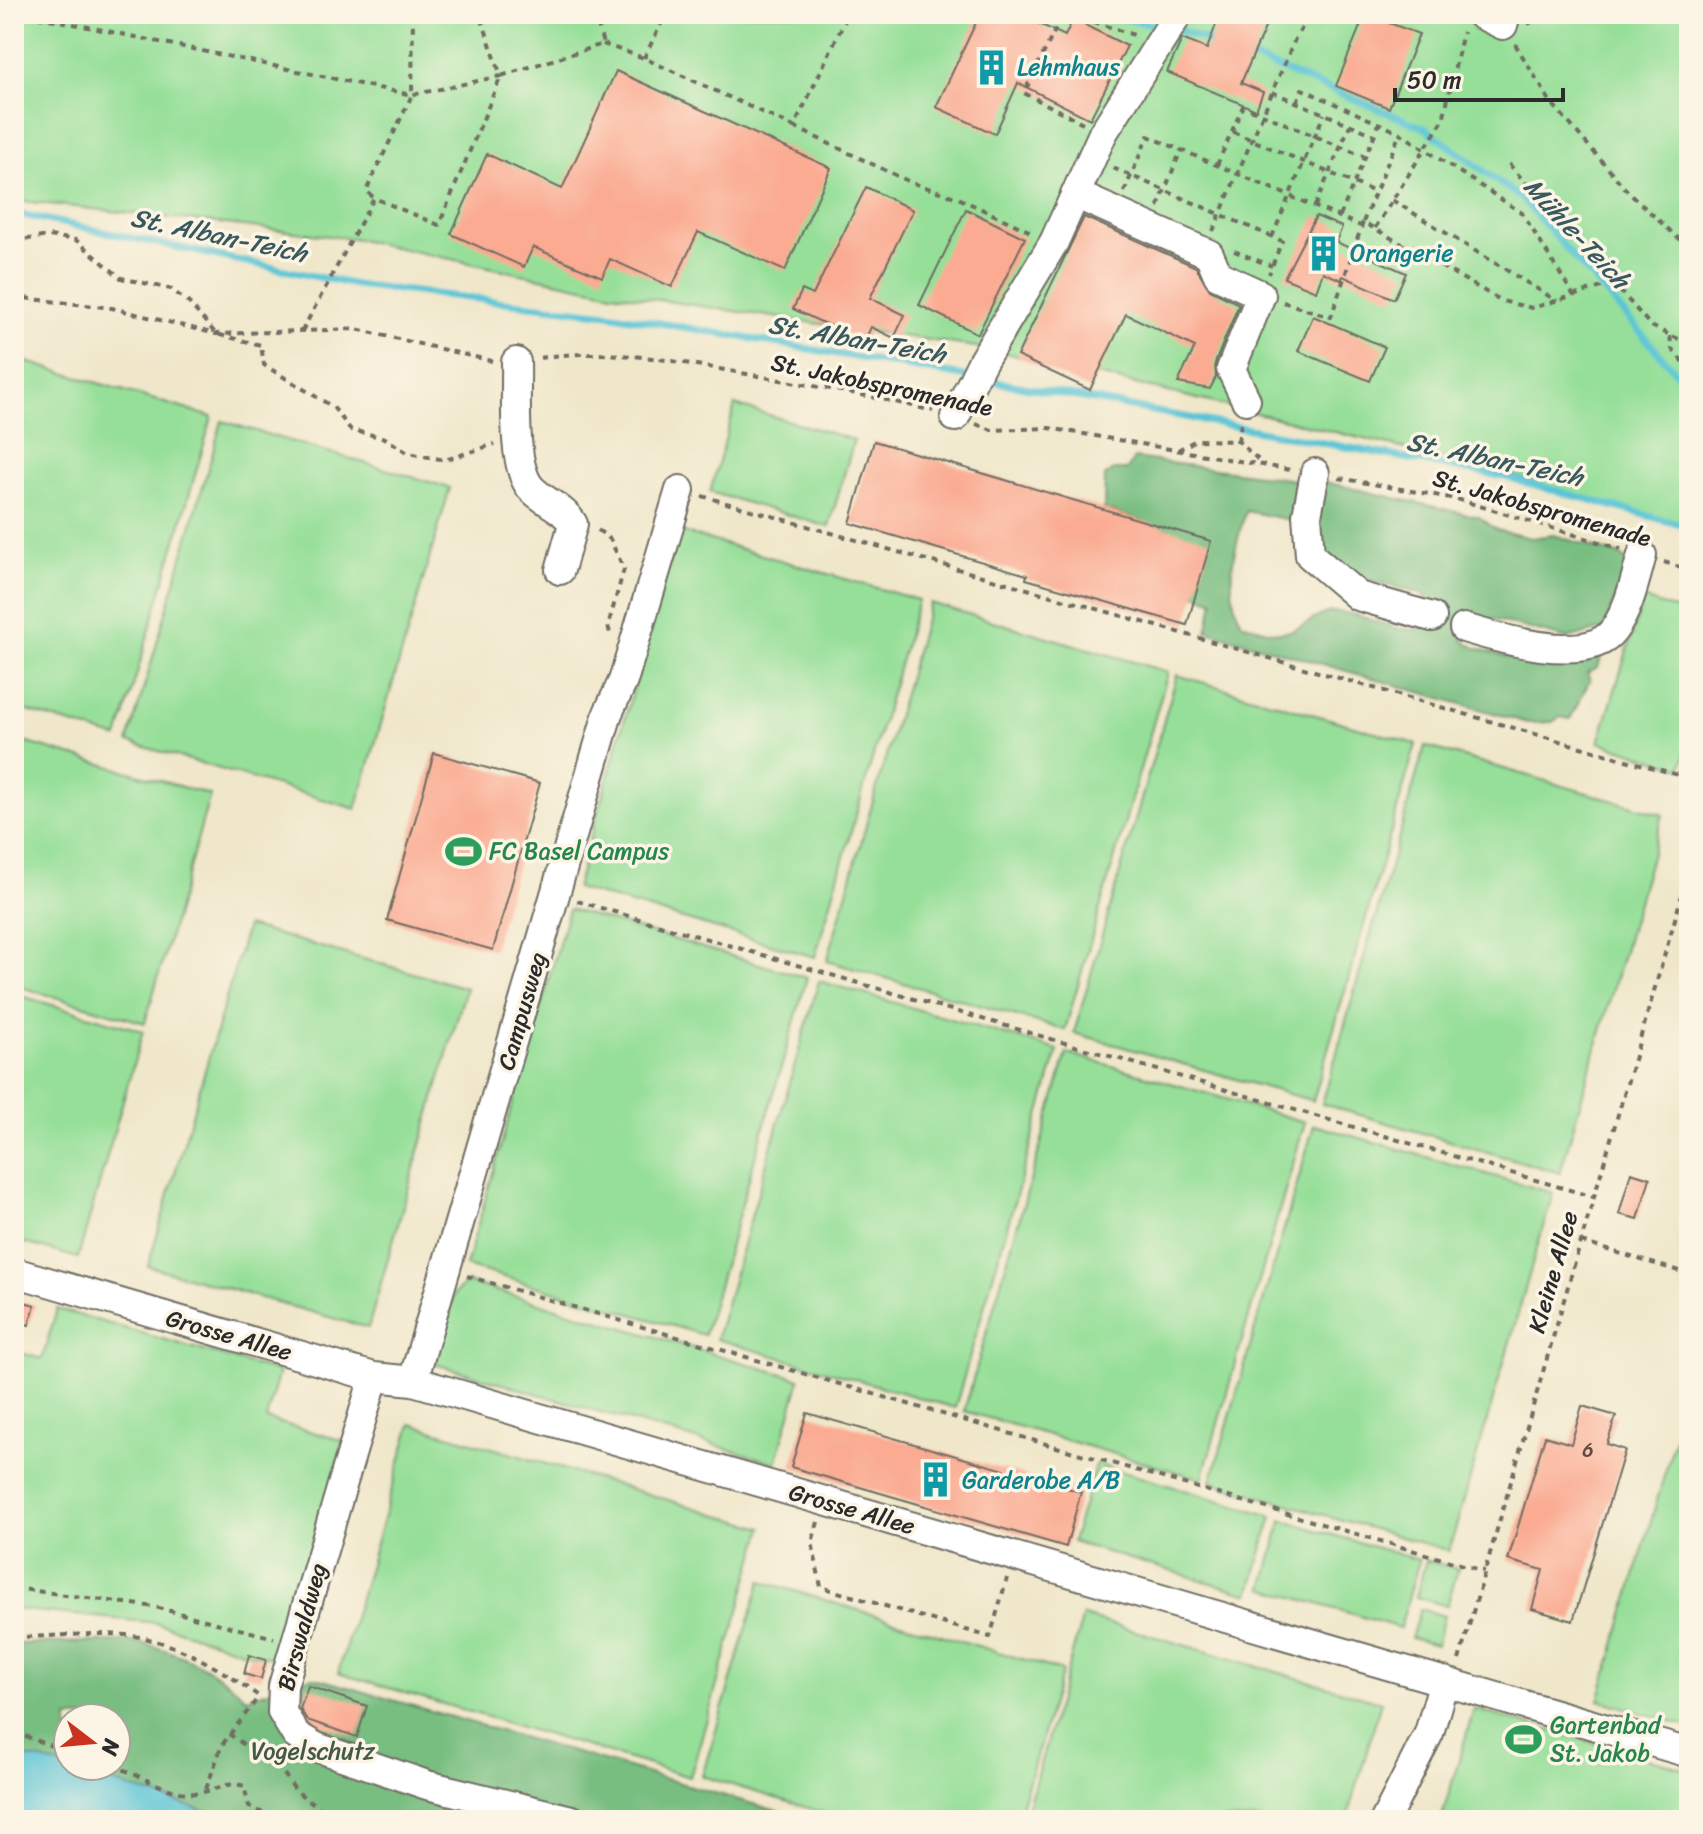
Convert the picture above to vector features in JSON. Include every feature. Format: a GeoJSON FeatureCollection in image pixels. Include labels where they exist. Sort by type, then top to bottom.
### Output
{"type":"FeatureCollection","features":[{"type":"Feature","properties":{"kind":"lane"},"geometry":{"type":"LineString","coordinates":[[960,406],[982,362],[1054,242],[1097,145],[1167,31]]}},
{"type":"Feature","properties":{"kind":"lane"},"geometry":{"type":"LineString","coordinates":[[1075,194],[1209,254],[1218,275],[1261,295],[1231,369],[1246,400]]}},
{"type":"Feature","properties":{"kind":"lane"},"geometry":{"type":"LineString","coordinates":[[516,362],[520,466],[531,487],[566,512],[573,524],[560,570]]}},
{"type":"Feature","properties":{"kind":"lane"},"geometry":{"type":"LineString","coordinates":[[1315,473],[1307,515],[1310,555],[1358,596],[1432,617]]}},
{"type":"Feature","properties":{"kind":"lane","name":"Campusweg"},"geometry":{"type":"LineString","coordinates":[[413,1381],[608,713],[635,642],[680,490]]}},
{"type":"Feature","properties":{"kind":"lane"},"geometry":{"type":"LineString","coordinates":[[1464,628],[1506,640],[1551,647],[1593,644],[1612,633],[1630,596],[1642,555]]}},
{"type":"Feature","properties":{"kind":"lane","name":"Grosse Allee"},"geometry":{"type":"LineString","coordinates":[[14,1272],[374,1377],[413,1381],[1689,1753]]}},
{"type":"Feature","properties":{"kind":"lane","name":"Birswaldweg"},"geometry":{"type":"LineString","coordinates":[[374,1377],[283,1686],[270,1704],[296,1735],[316,1747],[427,1785],[572,1820]]}},
{"type":"Feature","properties":{"kind":"lane"},"geometry":{"type":"LineString","coordinates":[[1385,1820],[1429,1733],[1448,1683]]}},
{"type":"Feature","properties":{"kind":"path"},"geometry":{"type":"LineString","coordinates":[[26,14],[412,95],[501,76],[603,44],[644,58],[910,182],[958,198],[1054,242]]}},
{"type":"Feature","properties":{"kind":"path"},"geometry":{"type":"LineString","coordinates":[[413,14],[412,95],[366,191],[374,198],[439,225],[501,76],[480,14]]}},
{"type":"Feature","properties":{"kind":"path"},"geometry":{"type":"LineString","coordinates":[[595,14],[603,44]]}},
{"type":"Feature","properties":{"kind":"path"},"geometry":{"type":"LineString","coordinates":[[644,58],[666,14]]}},
{"type":"Feature","properties":{"kind":"path"},"geometry":{"type":"LineString","coordinates":[[794,127],[848,14]]}},
{"type":"Feature","properties":{"kind":"path"},"geometry":{"type":"LineString","coordinates":[[1047,14],[1061,18],[1079,17],[1125,31],[1167,31]]}},
{"type":"Feature","properties":{"kind":"path"},"geometry":{"type":"LineString","coordinates":[[1209,240],[1272,92],[1311,14]]}},
{"type":"Feature","properties":{"kind":"path"},"geometry":{"type":"LineString","coordinates":[[1061,18],[1024,93],[1097,145],[1131,176],[1282,241],[1261,295],[1331,317],[1375,192],[1400,133]]}},
{"type":"Feature","properties":{"kind":"path"},"geometry":{"type":"LineString","coordinates":[[1496,18],[1550,101],[1630,194],[1689,248]]}},
{"type":"Feature","properties":{"kind":"path"},"geometry":{"type":"LineString","coordinates":[[1375,228],[1439,125],[1456,48]]}},
{"type":"Feature","properties":{"kind":"path"},"geometry":{"type":"LineString","coordinates":[[1297,102],[1302,89],[1400,133],[1423,151],[1522,213],[1574,296]]}},
{"type":"Feature","properties":{"kind":"path"},"geometry":{"type":"LineString","coordinates":[[1272,92],[1375,135]]}},
{"type":"Feature","properties":{"kind":"path"},"geometry":{"type":"LineString","coordinates":[[1217,165],[1243,106],[1365,157]]}},
{"type":"Feature","properties":{"kind":"path"},"geometry":{"type":"LineString","coordinates":[[1272,237],[1324,114]]}},
{"type":"Feature","properties":{"kind":"path"},"geometry":{"type":"LineString","coordinates":[[1340,216],[1379,124]]}},
{"type":"Feature","properties":{"kind":"path"},"geometry":{"type":"LineString","coordinates":[[1315,206],[1350,125]]}},
{"type":"Feature","properties":{"kind":"path"},"geometry":{"type":"LineString","coordinates":[[1232,132],[1375,192]]}},
{"type":"Feature","properties":{"kind":"path"},"geometry":{"type":"LineString","coordinates":[[1119,203],[1148,136],[1375,228],[1502,301],[1532,308],[1612,284]]}},
{"type":"Feature","properties":{"kind":"path"},"geometry":{"type":"LineString","coordinates":[[1154,217],[1181,150]]}},
{"type":"Feature","properties":{"kind":"path"},"geometry":{"type":"LineString","coordinates":[[1509,164],[1651,326],[1689,344]]}},
{"type":"Feature","properties":{"kind":"path"},"geometry":{"type":"LineString","coordinates":[[302,331],[374,198]]}},
{"type":"Feature","properties":{"kind":"path"},"geometry":{"type":"LineString","coordinates":[[1392,200],[1557,301]]}},
{"type":"Feature","properties":{"kind":"path"},"geometry":{"type":"LineString","coordinates":[[14,241],[49,236],[76,240],[121,278],[171,289],[189,303],[216,334],[261,345],[264,365],[333,407],[351,430],[385,438],[408,453],[445,460],[479,447],[518,438]]}},
{"type":"Feature","properties":{"kind":"path"},"geometry":{"type":"LineString","coordinates":[[1222,245],[1272,266]]}},
{"type":"Feature","properties":{"kind":"path","name":"St. Jakobspromenade"},"geometry":{"type":"LineString","coordinates":[[14,297],[112,308],[216,334],[356,329],[482,360],[516,362],[571,353],[635,355],[885,399],[960,406],[992,430],[1049,428],[1457,499],[1689,570]]}},
{"type":"Feature","properties":{"kind":"path"},"geometry":{"type":"LineString","coordinates":[[1670,336],[1672,349],[1689,369]]}},
{"type":"Feature","properties":{"kind":"path"},"geometry":{"type":"LineString","coordinates":[[1175,452],[1196,440],[1238,441],[1264,466]]}},
{"type":"Feature","properties":{"kind":"path"},"geometry":{"type":"LineString","coordinates":[[680,490],[1689,778]]}},
{"type":"Feature","properties":{"kind":"path"},"geometry":{"type":"LineString","coordinates":[[566,512],[586,519],[610,539],[624,569],[608,626],[611,634],[635,642]]}},
{"type":"Feature","properties":{"kind":"path","name":"Kleine Allee"},"geometry":{"type":"LineString","coordinates":[[1448,1683],[1484,1571],[1689,871]]}},
{"type":"Feature","properties":{"kind":"path"},"geometry":{"type":"LineString","coordinates":[[555,895],[1594,1197]]}},
{"type":"Feature","properties":{"kind":"path"},"geometry":{"type":"LineString","coordinates":[[1581,1242],[1689,1274]]}},
{"type":"Feature","properties":{"kind":"path"},"geometry":{"type":"LineString","coordinates":[[446,1269],[1484,1571]]}},
{"type":"Feature","properties":{"kind":"path"},"geometry":{"type":"LineString","coordinates":[[823,1501],[812,1542],[821,1587],[990,1637],[1013,1556]]}},
{"type":"Feature","properties":{"kind":"path"},"geometry":{"type":"LineString","coordinates":[[14,1588],[155,1607],[295,1645]]}},
{"type":"Feature","properties":{"kind":"path"},"geometry":{"type":"LineString","coordinates":[[14,1637],[125,1635],[154,1640],[190,1655],[270,1704],[229,1734],[206,1789]]}},
{"type":"Feature","properties":{"kind":"path"},"geometry":{"type":"LineString","coordinates":[[14,1732],[52,1746]]}},
{"type":"Feature","properties":{"kind":"path"},"geometry":{"type":"LineString","coordinates":[[229,1734],[250,1749],[268,1751],[296,1791],[324,1811],[348,1820]]}},
{"type":"Feature","properties":{"kind":"path"},"geometry":{"type":"LineString","coordinates":[[132,1775],[196,1793],[234,1782],[244,1786],[249,1806],[260,1813],[314,1816],[324,1811]]}},
{"type":"Feature","properties":{"kind":"green space"},"geometry":{"type":"Polygon","coordinates":[[[14,14],[1689,14],[1689,530],[1506,473],[989,349],[612,293],[356,239],[14,200],[14,14]]]}},
{"type":"Feature","properties":{"kind":"green space"},"geometry":{"type":"Polygon","coordinates":[[[14,358],[212,417],[118,738],[14,707],[14,358]]]}},
{"type":"Feature","properties":{"kind":"green space"},"geometry":{"type":"Polygon","coordinates":[[[735,405],[854,440],[829,527],[710,492],[735,405]]]}},
{"type":"Feature","properties":{"kind":"green space"},"geometry":{"type":"Polygon","coordinates":[[[222,421],[450,488],[356,809],[128,742],[222,421]]]}},
{"type":"Feature","properties":{"kind":"green space"},"geometry":{"type":"Polygon","coordinates":[[[1134,458],[1296,480],[1294,521],[1246,511],[1232,567],[1233,595],[1242,623],[1266,630],[1290,631],[1323,614],[1335,612],[1358,615],[1403,629],[1425,627],[1430,602],[1422,594],[1340,572],[1318,549],[1320,481],[1479,517],[1497,530],[1531,538],[1554,535],[1621,556],[1628,563],[1604,629],[1568,639],[1480,616],[1470,618],[1463,640],[1476,648],[1540,666],[1548,657],[1603,650],[1598,668],[1587,673],[1590,680],[1570,719],[1561,717],[1552,722],[1528,723],[1207,631],[1214,601],[1196,594],[1186,535],[1104,509],[1105,476],[1114,470],[1127,470],[1134,458]]]}},
{"type":"Feature","properties":{"kind":"green space"},"geometry":{"type":"Polygon","coordinates":[[[679,531],[918,600],[815,957],[576,888],[679,531]]]}},
{"type":"Feature","properties":{"kind":"green space"},"geometry":{"type":"Polygon","coordinates":[[[1643,599],[1689,614],[1689,743],[1681,768],[1599,742],[1643,599]]]}},
{"type":"Feature","properties":{"kind":"green space"},"geometry":{"type":"Polygon","coordinates":[[[930,603],[1168,672],[1065,1030],[827,961],[930,603]]]}},
{"type":"Feature","properties":{"kind":"green space"},"geometry":{"type":"Polygon","coordinates":[[[1177,675],[1416,744],[1313,1101],[1074,1033],[1177,675]]]}},
{"type":"Feature","properties":{"kind":"green space"},"geometry":{"type":"Polygon","coordinates":[[[14,739],[210,795],[145,1023],[14,985],[14,739]]]}},
{"type":"Feature","properties":{"kind":"green space"},"geometry":{"type":"Polygon","coordinates":[[[1425,746],[1663,815],[1560,1173],[1322,1104],[1425,746]]]}},
{"type":"Feature","properties":{"kind":"green space"},"geometry":{"type":"Polygon","coordinates":[[[569,909],[807,978],[704,1335],[466,1266],[569,909]]]}},
{"type":"Feature","properties":{"kind":"green space"},"geometry":{"type":"Polygon","coordinates":[[[247,926],[466,988],[368,1328],[148,1266],[247,926]]]}},
{"type":"Feature","properties":{"kind":"green space"},"geometry":{"type":"Polygon","coordinates":[[[819,981],[1058,1050],[955,1408],[716,1339],[819,981]]]}},
{"type":"Feature","properties":{"kind":"green space"},"geometry":{"type":"Polygon","coordinates":[[[14,994],[143,1031],[78,1258],[14,1240],[14,994]]]}},
{"type":"Feature","properties":{"kind":"green space"},"geometry":{"type":"Polygon","coordinates":[[[1067,1053],[1305,1122],[1202,1479],[964,1411],[1067,1053]]]}},
{"type":"Feature","properties":{"kind":"green space"},"geometry":{"type":"Polygon","coordinates":[[[1314,1125],[1553,1193],[1449,1551],[1211,1482],[1314,1125]]]}},
{"type":"Feature","properties":{"kind":"green space"},"geometry":{"type":"Polygon","coordinates":[[[467,1282],[800,1379],[776,1463],[435,1364],[454,1294],[467,1282]]]}},
{"type":"Feature","properties":{"kind":"green space"},"geometry":{"type":"Polygon","coordinates":[[[57,1309],[279,1372],[266,1419],[344,1441],[278,1659],[248,1653],[157,1623],[14,1609],[14,1351],[42,1359],[57,1309]]]}},
{"type":"Feature","properties":{"kind":"green space"},"geometry":{"type":"Polygon","coordinates":[[[1689,1390],[1689,1727],[1599,1700],[1689,1390]]]}},
{"type":"Feature","properties":{"kind":"green space"},"geometry":{"type":"Polygon","coordinates":[[[411,1424],[763,1528],[690,1777],[338,1673],[411,1424]]]}},
{"type":"Feature","properties":{"kind":"green space"},"geometry":{"type":"Polygon","coordinates":[[[1096,1464],[1272,1516],[1249,1594],[1072,1542],[1096,1464]]]}},
{"type":"Feature","properties":{"kind":"green space"},"geometry":{"type":"Polygon","coordinates":[[[1282,1520],[1419,1560],[1400,1628],[1263,1588],[1282,1520]]]}},
{"type":"Feature","properties":{"kind":"green space"},"geometry":{"type":"Polygon","coordinates":[[[1426,1560],[1458,1569],[1447,1606],[1416,1597],[1426,1560]]]}},
{"type":"Feature","properties":{"kind":"green space"},"geometry":{"type":"Polygon","coordinates":[[[761,1581],[1062,1671],[1017,1820],[848,1820],[702,1776],[761,1581]]]}},
{"type":"Feature","properties":{"kind":"green space"},"geometry":{"type":"Polygon","coordinates":[[[1420,1609],[1444,1616],[1436,1645],[1411,1638],[1420,1609]]]}},
{"type":"Feature","properties":{"kind":"green space"},"geometry":{"type":"Polygon","coordinates":[[[1083,1616],[1381,1702],[1347,1820],[1024,1820],[1083,1616]]]}},
{"type":"Feature","properties":{"kind":"green space","name":"Vogelschutz"},"geometry":{"type":"Polygon","coordinates":[[[125,1641],[158,1648],[190,1660],[220,1677],[246,1698],[313,1677],[808,1820],[233,1820],[112,1782],[132,1782],[132,1702],[52,1702],[52,1763],[14,1756],[14,1644],[125,1641]]]}},
{"type":"Feature","properties":{"kind":"green space","name":"Gartenbad St. Jakob"},"geometry":{"type":"Polygon","coordinates":[[[1474,1709],[1689,1770],[1689,1820],[1441,1820],[1474,1709]]]}},
{"type":"Feature","properties":{"kind":"water"},"geometry":{"type":"Polygon","coordinates":[[[14,1756],[52,1763],[52,1782],[112,1782],[233,1820],[14,1820],[14,1756]]]}},
{"type":"Feature","properties":{"kind":"building"},"geometry":{"type":"Polygon","coordinates":[[[980,14],[1018,14],[1065,36],[1073,19],[1127,46],[1090,119],[1018,83],[995,134],[936,107],[980,14]]]}},
{"type":"Feature","properties":{"kind":"building"},"geometry":{"type":"Polygon","coordinates":[[[1220,14],[1271,14],[1241,83],[1263,92],[1256,110],[1167,72],[1182,39],[1207,49],[1220,14]]]}},
{"type":"Feature","properties":{"kind":"building"},"geometry":{"type":"Polygon","coordinates":[[[1365,14],[1419,34],[1389,108],[1336,86],[1365,14]]]}},
{"type":"Feature","properties":{"kind":"building"},"geometry":{"type":"Polygon","coordinates":[[[616,71],[831,168],[785,271],[698,232],[672,287],[610,259],[602,277],[533,247],[524,267],[451,234],[487,154],[562,189],[616,71]]]}},
{"type":"Feature","properties":{"kind":"building"},"geometry":{"type":"Polygon","coordinates":[[[866,187],[913,210],[870,298],[905,315],[894,338],[871,327],[864,342],[793,309],[802,290],[813,295],[866,187]]]}},
{"type":"Feature","properties":{"kind":"building"},"geometry":{"type":"Polygon","coordinates":[[[966,209],[1025,238],[978,334],[919,305],[966,209]]]}},
{"type":"Feature","properties":{"kind":"building"},"geometry":{"type":"Polygon","coordinates":[[[1316,216],[1342,227],[1336,242],[1406,273],[1394,299],[1343,276],[1341,280],[1323,272],[1316,291],[1284,278],[1316,216]]]}},
{"type":"Feature","properties":{"kind":"building"},"geometry":{"type":"Polygon","coordinates":[[[1084,217],[1196,267],[1210,290],[1239,304],[1215,363],[1216,377],[1210,389],[1178,383],[1195,347],[1126,314],[1090,390],[1017,356],[1084,217]]]}},
{"type":"Feature","properties":{"kind":"building"},"geometry":{"type":"Polygon","coordinates":[[[1313,316],[1385,347],[1370,381],[1298,351],[1313,316]]]}},
{"type":"Feature","properties":{"kind":"building"},"geometry":{"type":"Polygon","coordinates":[[[874,441],[1211,541],[1187,625],[1026,579],[1027,575],[850,523],[874,441]]]}},
{"type":"Feature","properties":{"kind":"building","name":"FC Basel Campus"},"geometry":{"type":"Polygon","coordinates":[[[434,753],[540,783],[493,950],[387,920],[434,753]]]}},
{"type":"Feature","properties":{"kind":"building"},"geometry":{"type":"Polygon","coordinates":[[[1631,1172],[1650,1178],[1638,1219],[1619,1214],[1631,1172]]]}},
{"type":"Feature","properties":{"kind":"building"},"geometry":{"type":"Polygon","coordinates":[[[17,1300],[35,1305],[29,1325],[14,1320],[17,1300]]]}},
{"type":"Feature","properties":{"kind":"building"},"geometry":{"type":"Polygon","coordinates":[[[1582,1406],[1616,1416],[1607,1444],[1625,1450],[1573,1621],[1532,1609],[1543,1570],[1508,1560],[1545,1436],[1571,1444],[1582,1406]]]}},
{"type":"Feature","properties":{"kind":"building","name":"Garderobe A/B"},"geometry":{"type":"Polygon","coordinates":[[[807,1413],[1081,1492],[1066,1547],[791,1467],[807,1413]]]}},
{"type":"Feature","properties":{"kind":"building"},"geometry":{"type":"Polygon","coordinates":[[[249,1655],[266,1660],[261,1679],[244,1674],[249,1655]]]}},
{"type":"Feature","properties":{"kind":"building"},"geometry":{"type":"Polygon","coordinates":[[[308,1686],[367,1706],[357,1737],[307,1720],[300,1709],[308,1686]]]}},
{"type":"Feature","properties":{"kind":"waterway","name":"Mühle-Teich"},"geometry":{"type":"LineString","coordinates":[[1103,14],[1164,27]]}},
{"type":"Feature","properties":{"kind":"waterway","name":"Mühle-Teich"},"geometry":{"type":"LineString","coordinates":[[1176,29],[1217,44]]}},
{"type":"Feature","properties":{"kind":"waterway","name":"Mühle-Teich"},"geometry":{"type":"LineString","coordinates":[[1243,54],[1425,128],[1522,199],[1689,387]]}},
{"type":"Feature","properties":{"kind":"waterway","name":"St. Alban-Teich"},"geometry":{"type":"LineString","coordinates":[[14,213],[356,285],[608,314],[969,377]]}},
{"type":"Feature","properties":{"kind":"waterway","name":"St. Alban-Teich"},"geometry":{"type":"LineString","coordinates":[[981,379],[1506,477],[1689,527]]}},
{"type":"Feature","properties":{"kind":"place","name":"Lehmhaus"},"geometry":{"type":"Point","coordinates":[991,67]}},
{"type":"Feature","properties":{"kind":"place","name":"Orangerie"},"geometry":{"type":"Point","coordinates":[1324,253]}},
{"type":"Feature","properties":{"kind":"place","name":"FC Basel Campus"},"geometry":{"type":"Point","coordinates":[463,851]}},
{"type":"Feature","properties":{"kind":"place","name":"Garderobe A/B"},"geometry":{"type":"Point","coordinates":[936,1480]}},
{"type":"Feature","properties":{"kind":"place","name":"Gartenbad St. Jakob"},"geometry":{"type":"Point","coordinates":[1524,1739]}}]}
